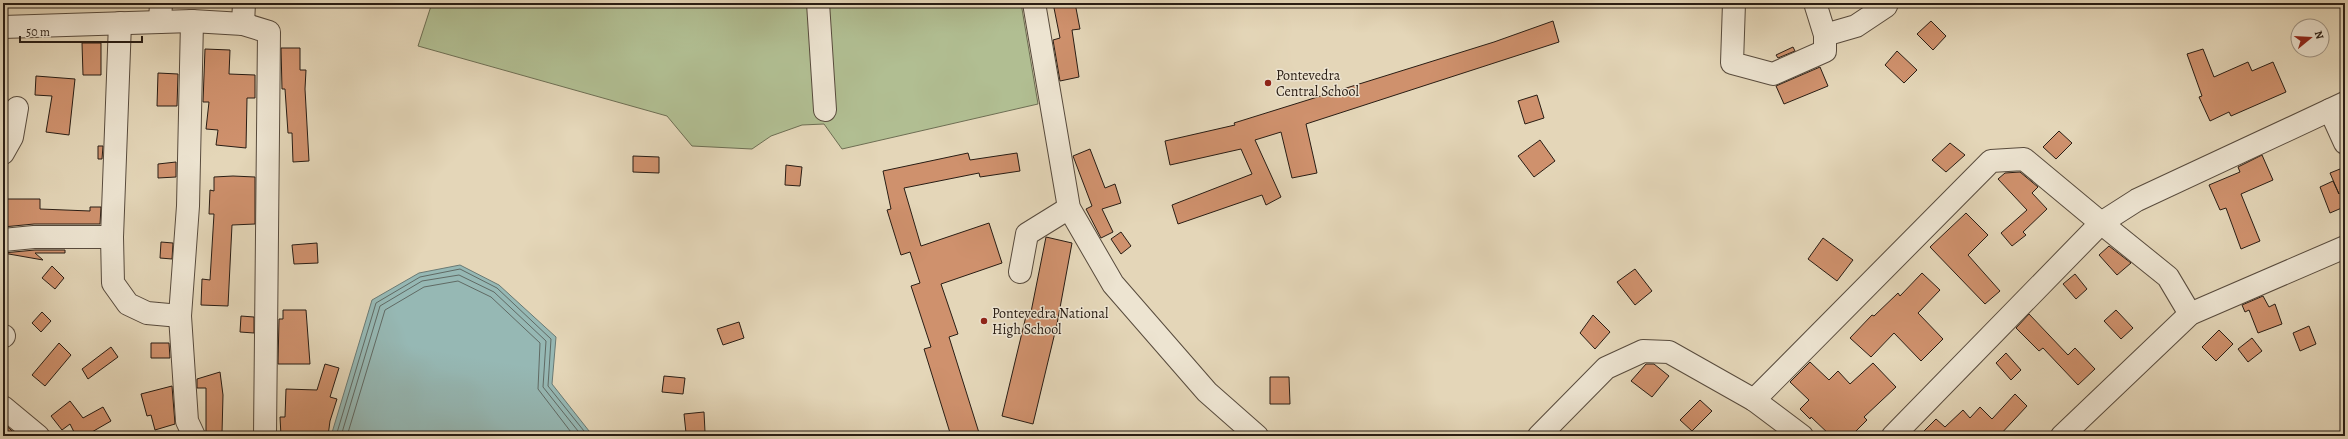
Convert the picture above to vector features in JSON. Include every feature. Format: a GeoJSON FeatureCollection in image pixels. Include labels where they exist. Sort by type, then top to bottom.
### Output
{"type":"FeatureCollection","features":[{"type":"Feature","properties":{"kind":"street"},"geometry":{"type":"LineString","coordinates":[[818,3],[825,110]]}},
{"type":"Feature","properties":{"kind":"street"},"geometry":{"type":"LineString","coordinates":[[1034,3],[1069,208],[1113,284],[1207,392],[1257,436]]}},
{"type":"Feature","properties":{"kind":"street"},"geometry":{"type":"LineString","coordinates":[[1734,3],[1732,63],[1774,74],[1825,51],[1825,35],[1815,3]]}},
{"type":"Feature","properties":{"kind":"street"},"geometry":{"type":"LineString","coordinates":[[1825,35],[1856,26],[1886,6],[1887,3]]}},
{"type":"Feature","properties":{"kind":"street"},"geometry":{"type":"LineString","coordinates":[[3,27],[120,23],[161,12],[192,21],[243,14],[268,32],[265,436]]}},
{"type":"Feature","properties":{"kind":"street"},"geometry":{"type":"LineString","coordinates":[[192,21],[188,206],[180,316],[187,421],[194,436]]}},
{"type":"Feature","properties":{"kind":"street"},"geometry":{"type":"LineString","coordinates":[[120,23],[112,237],[113,284],[128,304],[147,314],[180,316]]}},
{"type":"Feature","properties":{"kind":"street"},"geometry":{"type":"LineString","coordinates":[[1893,436],[2101,224],[2137,200],[2337,106],[2345,143]]}},
{"type":"Feature","properties":{"kind":"street"},"geometry":{"type":"LineString","coordinates":[[3,153],[12,137],[17,108]]}},
{"type":"Feature","properties":{"kind":"street"},"geometry":{"type":"LineString","coordinates":[[1754,400],[1992,161],[2024,158],[2101,224],[2168,277],[2190,314]]}},
{"type":"Feature","properties":{"kind":"street"},"geometry":{"type":"LineString","coordinates":[[1020,272],[1027,234],[1069,208]]}},
{"type":"Feature","properties":{"kind":"street"},"geometry":{"type":"LineString","coordinates":[[3,240],[34,237],[112,237]]}},
{"type":"Feature","properties":{"kind":"street"},"geometry":{"type":"LineString","coordinates":[[2062,436],[2190,314],[2345,247]]}},
{"type":"Feature","properties":{"kind":"street"},"geometry":{"type":"LineString","coordinates":[[1539,436],[1606,368],[1643,350],[1669,352],[1754,400],[1802,436]]}},
{"type":"Feature","properties":{"kind":"street"},"geometry":{"type":"LineString","coordinates":[[3,407],[38,436]]}},
{"type":"Feature","properties":{"kind":"green space"},"geometry":{"type":"Polygon","coordinates":[[[432,3],[1021,3],[1038,104],[842,149],[824,124],[802,125],[771,136],[752,149],[692,146],[667,116],[418,46],[432,3]]]}},
{"type":"Feature","properties":{"kind":"water"},"geometry":{"type":"Polygon","coordinates":[[[460,265],[499,285],[556,337],[552,384],[593,436],[331,436],[372,300],[419,273],[460,265]]]}},
{"type":"Feature","properties":{"kind":"building"},"geometry":{"type":"Polygon","coordinates":[[[1053,3],[1075,3],[1080,29],[1072,30],[1079,77],[1060,81],[1053,40],[1060,38],[1053,3]]]}},
{"type":"Feature","properties":{"kind":"building"},"geometry":{"type":"Polygon","coordinates":[[[1553,21],[1559,42],[1306,124],[1317,173],[1292,178],[1281,132],[1255,140],[1281,197],[1266,205],[1262,195],[1178,224],[1172,205],[1252,174],[1241,149],[1170,165],[1165,141],[1235,125],[1234,123],[1494,42],[1553,21]]]}},
{"type":"Feature","properties":{"kind":"building"},"geometry":{"type":"Polygon","coordinates":[[[1931,21],[1946,36],[1933,50],[1917,34],[1931,21]]]}},
{"type":"Feature","properties":{"kind":"building"},"geometry":{"type":"Polygon","coordinates":[[[82,43],[101,43],[101,75],[83,75],[82,43]]]}},
{"type":"Feature","properties":{"kind":"building"},"geometry":{"type":"Polygon","coordinates":[[[1793,47],[1795,51],[1778,58],[1776,55],[1793,47]]]}},
{"type":"Feature","properties":{"kind":"building"},"geometry":{"type":"Polygon","coordinates":[[[281,48],[300,48],[300,70],[306,70],[305,89],[309,161],[293,162],[292,133],[288,133],[285,89],[282,89],[281,48]]]}},
{"type":"Feature","properties":{"kind":"building"},"geometry":{"type":"Polygon","coordinates":[[[205,49],[230,50],[229,74],[255,75],[255,98],[247,98],[246,148],[216,145],[218,130],[206,129],[209,102],[203,102],[205,49]]]}},
{"type":"Feature","properties":{"kind":"building"},"geometry":{"type":"Polygon","coordinates":[[[2203,49],[2214,77],[2248,62],[2252,71],[2273,62],[2286,92],[2231,116],[2229,112],[2210,121],[2199,97],[2202,96],[2187,54],[2203,49]]]}},
{"type":"Feature","properties":{"kind":"building"},"geometry":{"type":"Polygon","coordinates":[[[1897,51],[1917,70],[1904,83],[1885,65],[1897,51]]]}},
{"type":"Feature","properties":{"kind":"building"},"geometry":{"type":"Polygon","coordinates":[[[1820,67],[1828,86],[1784,104],[1776,86],[1820,67]]]}},
{"type":"Feature","properties":{"kind":"building"},"geometry":{"type":"Polygon","coordinates":[[[158,73],[178,74],[177,106],[157,106],[158,73]]]}},
{"type":"Feature","properties":{"kind":"building"},"geometry":{"type":"Polygon","coordinates":[[[36,76],[75,79],[69,135],[46,132],[52,96],[35,95],[36,76]]]}},
{"type":"Feature","properties":{"kind":"building"},"geometry":{"type":"Polygon","coordinates":[[[1537,95],[1544,118],[1525,124],[1518,101],[1537,95]]]}},
{"type":"Feature","properties":{"kind":"building"},"geometry":{"type":"Polygon","coordinates":[[[2059,131],[2072,143],[2056,159],[2043,147],[2059,131]]]}},
{"type":"Feature","properties":{"kind":"building"},"geometry":{"type":"Polygon","coordinates":[[[1540,140],[1555,161],[1534,177],[1518,156],[1540,140]]]}},
{"type":"Feature","properties":{"kind":"building"},"geometry":{"type":"Polygon","coordinates":[[[1950,143],[1965,155],[1946,172],[1932,160],[1950,143]]]}},
{"type":"Feature","properties":{"kind":"building"},"geometry":{"type":"Polygon","coordinates":[[[98,146],[103,146],[102,159],[98,159],[98,146]]]}},
{"type":"Feature","properties":{"kind":"building"},"geometry":{"type":"Polygon","coordinates":[[[1090,149],[1105,188],[1115,184],[1121,203],[1102,209],[1113,232],[1101,238],[1086,209],[1092,206],[1073,156],[1090,149]]]}},
{"type":"Feature","properties":{"kind":"building"},"geometry":{"type":"Polygon","coordinates":[[[968,153],[970,160],[1017,153],[1020,171],[980,177],[979,173],[904,188],[921,246],[989,223],[1002,263],[941,284],[958,334],[949,337],[980,436],[951,436],[924,349],[931,347],[911,286],[920,283],[910,252],[901,255],[887,210],[891,209],[883,171],[968,153]]]}},
{"type":"Feature","properties":{"kind":"building"},"geometry":{"type":"Polygon","coordinates":[[[2262,155],[2273,180],[2241,194],[2260,241],[2241,249],[2226,208],[2220,210],[2209,185],[2240,172],[2238,167],[2262,155]]]}},
{"type":"Feature","properties":{"kind":"building"},"geometry":{"type":"Polygon","coordinates":[[[633,156],[659,157],[659,173],[633,172],[633,156]]]}},
{"type":"Feature","properties":{"kind":"building"},"geometry":{"type":"Polygon","coordinates":[[[176,162],[176,177],[158,178],[158,164],[176,162]]]}},
{"type":"Feature","properties":{"kind":"building"},"geometry":{"type":"Polygon","coordinates":[[[786,165],[802,167],[800,186],[785,185],[786,165]]]}},
{"type":"Feature","properties":{"kind":"building"},"geometry":{"type":"Polygon","coordinates":[[[2345,167],[2345,209],[2344,207],[2330,213],[2320,187],[2333,181],[2339,194],[2330,173],[2345,167]]]}},
{"type":"Feature","properties":{"kind":"building"},"geometry":{"type":"Polygon","coordinates":[[[2020,172],[2038,187],[2032,193],[2047,209],[2023,232],[2026,235],[2012,246],[2001,233],[2027,210],[1998,179],[2005,173],[2020,172]]]}},
{"type":"Feature","properties":{"kind":"building"},"geometry":{"type":"Polygon","coordinates":[[[214,177],[255,177],[255,224],[232,225],[228,306],[201,305],[202,279],[210,280],[214,214],[209,214],[210,190],[214,191],[214,177]]]}},
{"type":"Feature","properties":{"kind":"building"},"geometry":{"type":"Polygon","coordinates":[[[3,199],[40,199],[40,209],[90,211],[90,207],[101,207],[100,224],[34,224],[3,227],[3,199]]]}},
{"type":"Feature","properties":{"kind":"building"},"geometry":{"type":"Polygon","coordinates":[[[1966,213],[1988,235],[1968,255],[2000,291],[1985,304],[1930,247],[1966,213]]]}},
{"type":"Feature","properties":{"kind":"building"},"geometry":{"type":"Polygon","coordinates":[[[1121,232],[1131,246],[1121,254],[1111,239],[1121,232]]]}},
{"type":"Feature","properties":{"kind":"building"},"geometry":{"type":"Polygon","coordinates":[[[1046,237],[1072,243],[1057,324],[1033,424],[1002,416],[1026,316],[1030,317],[1046,237]]]}},
{"type":"Feature","properties":{"kind":"building"},"geometry":{"type":"Polygon","coordinates":[[[1823,238],[1853,260],[1837,281],[1808,259],[1823,238]]]}},
{"type":"Feature","properties":{"kind":"building"},"geometry":{"type":"Polygon","coordinates":[[[161,242],[173,243],[172,259],[160,258],[161,242]]]}},
{"type":"Feature","properties":{"kind":"building"},"geometry":{"type":"Polygon","coordinates":[[[317,243],[318,263],[294,264],[292,245],[317,243]]]}},
{"type":"Feature","properties":{"kind":"building"},"geometry":{"type":"Polygon","coordinates":[[[2109,246],[2131,263],[2117,275],[2099,255],[2109,246]]]}},
{"type":"Feature","properties":{"kind":"building"},"geometry":{"type":"Polygon","coordinates":[[[35,250],[65,250],[65,253],[35,253],[43,260],[3,253],[35,250]]]}},
{"type":"Feature","properties":{"kind":"building"},"geometry":{"type":"Polygon","coordinates":[[[52,266],[64,278],[55,289],[42,278],[52,266]]]}},
{"type":"Feature","properties":{"kind":"building"},"geometry":{"type":"Polygon","coordinates":[[[1635,269],[1652,291],[1635,305],[1617,282],[1635,269]]]}},
{"type":"Feature","properties":{"kind":"building"},"geometry":{"type":"Polygon","coordinates":[[[1922,273],[1940,290],[1918,313],[1943,339],[1921,361],[1894,333],[1871,357],[1850,338],[1872,315],[1874,316],[1898,293],[1900,296],[1922,273]]]}},
{"type":"Feature","properties":{"kind":"building"},"geometry":{"type":"Polygon","coordinates":[[[2075,274],[2087,289],[2076,299],[2063,284],[2075,274]]]}},
{"type":"Feature","properties":{"kind":"building"},"geometry":{"type":"Polygon","coordinates":[[[2263,296],[2269,307],[2275,304],[2282,324],[2258,333],[2249,310],[2245,312],[2242,305],[2263,296]]]}},
{"type":"Feature","properties":{"kind":"building"},"geometry":{"type":"Polygon","coordinates":[[[283,310],[306,310],[310,364],[278,364],[279,319],[283,319],[283,310]]]}},
{"type":"Feature","properties":{"kind":"building"},"geometry":{"type":"Polygon","coordinates":[[[2116,310],[2133,328],[2121,339],[2104,321],[2116,310]]]}},
{"type":"Feature","properties":{"kind":"building"},"geometry":{"type":"Polygon","coordinates":[[[42,312],[51,321],[41,332],[32,323],[42,312]]]}},
{"type":"Feature","properties":{"kind":"building"},"geometry":{"type":"Polygon","coordinates":[[[2029,314],[2068,355],[2075,348],[2095,369],[2078,385],[2043,348],[2039,351],[2016,328],[2029,314]]]}},
{"type":"Feature","properties":{"kind":"building"},"geometry":{"type":"Polygon","coordinates":[[[1593,315],[1610,332],[1595,349],[1580,333],[1593,315]]]}},
{"type":"Feature","properties":{"kind":"building"},"geometry":{"type":"Polygon","coordinates":[[[241,316],[254,317],[254,333],[240,332],[241,316]]]}},
{"type":"Feature","properties":{"kind":"building"},"geometry":{"type":"Polygon","coordinates":[[[739,322],[744,338],[723,345],[717,329],[739,322]]]}},
{"type":"Feature","properties":{"kind":"building"},"geometry":{"type":"Polygon","coordinates":[[[2309,326],[2316,344],[2300,351],[2293,333],[2309,326]]]}},
{"type":"Feature","properties":{"kind":"building"},"geometry":{"type":"Polygon","coordinates":[[[2219,330],[2233,344],[2216,361],[2202,347],[2219,330]]]}},
{"type":"Feature","properties":{"kind":"building"},"geometry":{"type":"Polygon","coordinates":[[[2252,338],[2262,351],[2248,362],[2238,349],[2252,338]]]}},
{"type":"Feature","properties":{"kind":"building"},"geometry":{"type":"Polygon","coordinates":[[[59,343],[71,355],[45,386],[32,375],[59,343]]]}},
{"type":"Feature","properties":{"kind":"building"},"geometry":{"type":"Polygon","coordinates":[[[151,343],[169,343],[170,358],[151,358],[151,343]]]}},
{"type":"Feature","properties":{"kind":"building"},"geometry":{"type":"Polygon","coordinates":[[[111,347],[118,357],[88,379],[82,369],[111,347]]]}},
{"type":"Feature","properties":{"kind":"building"},"geometry":{"type":"Polygon","coordinates":[[[2006,353],[2021,370],[2011,380],[1996,363],[2006,353]]]}},
{"type":"Feature","properties":{"kind":"building"},"geometry":{"type":"Polygon","coordinates":[[[1810,362],[1829,380],[1838,371],[1850,384],[1873,363],[1896,387],[1864,417],[1867,420],[1851,436],[1831,436],[1800,409],[1809,400],[1790,382],[1810,362]]]}},
{"type":"Feature","properties":{"kind":"building"},"geometry":{"type":"Polygon","coordinates":[[[325,364],[339,368],[330,397],[337,399],[330,421],[328,436],[281,436],[280,417],[285,417],[286,389],[317,390],[325,364]]]}},
{"type":"Feature","properties":{"kind":"building"},"geometry":{"type":"Polygon","coordinates":[[[1646,364],[1654,364],[1669,376],[1652,397],[1631,381],[1646,364]]]}},
{"type":"Feature","properties":{"kind":"building"},"geometry":{"type":"Polygon","coordinates":[[[220,372],[223,395],[222,433],[206,433],[206,388],[197,388],[197,379],[220,372]]]}},
{"type":"Feature","properties":{"kind":"building"},"geometry":{"type":"Polygon","coordinates":[[[664,376],[685,378],[683,394],[662,392],[664,376]]]}},
{"type":"Feature","properties":{"kind":"building"},"geometry":{"type":"Polygon","coordinates":[[[1270,377],[1289,377],[1290,404],[1270,404],[1270,377]]]}},
{"type":"Feature","properties":{"kind":"building"},"geometry":{"type":"Polygon","coordinates":[[[172,386],[175,424],[155,430],[151,415],[147,416],[141,394],[172,386]]]}},
{"type":"Feature","properties":{"kind":"building"},"geometry":{"type":"Polygon","coordinates":[[[2015,394],[2027,406],[1999,436],[1919,436],[1936,419],[1945,427],[1963,410],[1970,418],[1980,407],[1992,419],[2015,394]]]}},
{"type":"Feature","properties":{"kind":"building"},"geometry":{"type":"Polygon","coordinates":[[[1700,400],[1712,411],[1692,431],[1680,420],[1700,400]]]}},
{"type":"Feature","properties":{"kind":"building"},"geometry":{"type":"Polygon","coordinates":[[[70,401],[83,418],[103,407],[111,421],[85,436],[76,436],[70,424],[62,430],[51,416],[70,401]]]}},
{"type":"Feature","properties":{"kind":"building"},"geometry":{"type":"Polygon","coordinates":[[[704,412],[705,432],[686,433],[684,414],[704,412]]]}},
{"type":"Feature","properties":{"kind":"building"},"geometry":{"type":"Polygon","coordinates":[[[3,423],[18,436],[8,436],[3,431],[3,423]]]}},
{"type":"Feature","properties":{"kind":"place","name":"Pontevedra Central School"},"geometry":{"type":"Point","coordinates":[1268,83]}},
{"type":"Feature","properties":{"kind":"place","name":"Pontevedra National High School"},"geometry":{"type":"Point","coordinates":[984,321]}}]}
